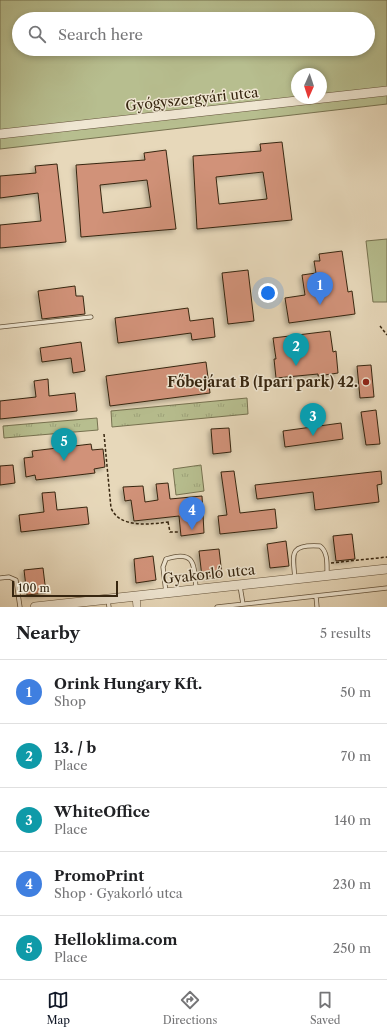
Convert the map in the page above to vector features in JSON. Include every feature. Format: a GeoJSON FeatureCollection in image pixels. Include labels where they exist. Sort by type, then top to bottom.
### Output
{"type":"FeatureCollection","features":[{"type":"Feature","properties":{"kind":"street","name":"Gyógyszergyári utca"},"geometry":{"type":"LineString","coordinates":[[0,134],[387,91]]}},
{"type":"Feature","properties":{"kind":"street","name":"Gyakorló utca"},"geometry":{"type":"LineString","coordinates":[[35,607],[108,603],[136,596],[387,569]]}},
{"type":"Feature","properties":{"kind":"street"},"geometry":{"type":"LineString","coordinates":[[136,596],[137,607]]}},
{"type":"Feature","properties":{"kind":"lane"},"geometry":{"type":"LineString","coordinates":[[0,327],[91,317]]}},
{"type":"Feature","properties":{"kind":"lane"},"geometry":{"type":"LineString","coordinates":[[295,579],[294,552],[297,548],[308,546],[320,546],[323,549],[326,554],[328,576]]}},
{"type":"Feature","properties":{"kind":"lane"},"geometry":{"type":"LineString","coordinates":[[166,593],[163,567],[164,563],[166,559],[184,556],[192,560],[196,590]]}},
{"type":"Feature","properties":{"kind":"lane"},"geometry":{"type":"LineString","coordinates":[[0,578],[9,577],[16,580],[20,607]]}},
{"type":"Feature","properties":{"kind":"lane"},"geometry":{"type":"LineString","coordinates":[[240,585],[243,604]]}},
{"type":"Feature","properties":{"kind":"lane"},"geometry":{"type":"LineString","coordinates":[[217,607],[387,588]]}},
{"type":"Feature","properties":{"kind":"lane"},"geometry":{"type":"LineString","coordinates":[[316,596],[317,607]]}},
{"type":"Feature","properties":{"kind":"path"},"geometry":{"type":"LineString","coordinates":[[380,326],[387,335]]}},
{"type":"Feature","properties":{"kind":"path"},"geometry":{"type":"LineString","coordinates":[[104,434],[111,508],[113,512],[138,525],[168,522],[170,532],[178,532]]}},
{"type":"Feature","properties":{"kind":"path"},"geometry":{"type":"LineString","coordinates":[[326,564],[387,557]]}},
{"type":"Feature","properties":{"kind":"green space"},"geometry":{"type":"Polygon","coordinates":[[[0,0],[387,0],[387,104],[0,149],[0,0]]]}},
{"type":"Feature","properties":{"kind":"green space"},"geometry":{"type":"Polygon","coordinates":[[[387,239],[387,302],[373,302],[366,241],[387,239]]]}},
{"type":"Feature","properties":{"kind":"green space"},"geometry":{"type":"Polygon","coordinates":[[[247,398],[248,414],[112,427],[111,411],[247,398]]]}},
{"type":"Feature","properties":{"kind":"green space"},"geometry":{"type":"Polygon","coordinates":[[[97,418],[98,430],[4,438],[3,426],[97,418]]]}},
{"type":"Feature","properties":{"kind":"green space"},"geometry":{"type":"Polygon","coordinates":[[[201,465],[204,491],[176,495],[173,469],[201,465]]]}},
{"type":"Feature","properties":{"kind":"building"},"geometry":{"type":"Polygon","coordinates":[[[282,142],[292,220],[197,229],[193,156],[261,151],[260,144],[282,142]],[[263,172],[216,177],[219,204],[267,199],[263,172]]]}},
{"type":"Feature","properties":{"kind":"building"},"geometry":{"type":"Polygon","coordinates":[[[166,150],[176,229],[81,237],[76,165],[145,160],[144,153],[166,150]],[[147,180],[100,185],[103,213],[151,207],[147,180]]]}},
{"type":"Feature","properties":{"kind":"building"},"geometry":{"type":"Polygon","coordinates":[[[57,164],[66,242],[0,248],[0,225],[41,221],[38,193],[0,198],[0,176],[36,173],[35,166],[57,164]]]}},
{"type":"Feature","properties":{"kind":"building"},"geometry":{"type":"Polygon","coordinates":[[[342,251],[348,292],[352,291],[355,314],[289,323],[285,298],[305,295],[302,275],[316,273],[314,261],[320,261],[319,254],[342,251]]]}},
{"type":"Feature","properties":{"kind":"building"},"geometry":{"type":"Polygon","coordinates":[[[248,270],[254,321],[228,324],[222,273],[248,270]]]}},
{"type":"Feature","properties":{"kind":"building"},"geometry":{"type":"Polygon","coordinates":[[[75,286],[76,296],[83,296],[85,314],[42,319],[38,291],[75,286]]]}},
{"type":"Feature","properties":{"kind":"building"},"geometry":{"type":"Polygon","coordinates":[[[188,308],[190,321],[213,318],[215,337],[192,340],[191,333],[118,343],[115,318],[188,308]]]}},
{"type":"Feature","properties":{"kind":"building"},"geometry":{"type":"Polygon","coordinates":[[[330,331],[333,352],[336,351],[338,373],[318,376],[318,374],[276,378],[274,359],[276,359],[273,338],[330,331]]]}},
{"type":"Feature","properties":{"kind":"building"},"geometry":{"type":"Polygon","coordinates":[[[81,342],[85,371],[73,373],[71,358],[42,362],[40,348],[81,342]]]}},
{"type":"Feature","properties":{"kind":"building"},"geometry":{"type":"Polygon","coordinates":[[[206,362],[210,393],[110,406],[106,376],[206,362]]]}},
{"type":"Feature","properties":{"kind":"building","name":"Főbejárat B (Ipari park) 42."},"geometry":{"type":"Polygon","coordinates":[[[371,365],[374,397],[360,398],[357,366],[371,365]]]}},
{"type":"Feature","properties":{"kind":"building"},"geometry":{"type":"Polygon","coordinates":[[[48,379],[49,396],[75,393],[77,411],[0,419],[0,401],[36,397],[34,381],[48,379]]]}},
{"type":"Feature","properties":{"kind":"building"},"geometry":{"type":"Polygon","coordinates":[[[376,410],[380,444],[366,445],[361,412],[376,410]]]}},
{"type":"Feature","properties":{"kind":"building"},"geometry":{"type":"Polygon","coordinates":[[[341,423],[343,439],[285,447],[283,431],[341,423]]]}},
{"type":"Feature","properties":{"kind":"building"},"geometry":{"type":"Polygon","coordinates":[[[229,428],[231,452],[213,454],[211,429],[229,428]]]}},
{"type":"Feature","properties":{"kind":"building"},"geometry":{"type":"Polygon","coordinates":[[[91,444],[92,450],[103,449],[105,467],[94,469],[95,473],[36,480],[35,475],[26,477],[24,458],[33,457],[32,451],[91,444]]]}},
{"type":"Feature","properties":{"kind":"building"},"geometry":{"type":"Polygon","coordinates":[[[13,465],[15,483],[0,485],[0,466],[13,465]]]}},
{"type":"Feature","properties":{"kind":"building"},"geometry":{"type":"Polygon","coordinates":[[[234,471],[240,513],[275,509],[277,528],[220,534],[218,516],[227,515],[221,472],[234,471]]]}},
{"type":"Feature","properties":{"kind":"building"},"geometry":{"type":"Polygon","coordinates":[[[381,471],[382,484],[377,485],[379,502],[315,510],[313,492],[257,499],[255,485],[381,471]]]}},
{"type":"Feature","properties":{"kind":"building"},"geometry":{"type":"Polygon","coordinates":[[[168,483],[170,499],[202,496],[204,533],[181,536],[179,516],[134,521],[131,500],[125,501],[123,487],[143,486],[145,502],[158,500],[156,484],[168,483]]]}},
{"type":"Feature","properties":{"kind":"building"},"geometry":{"type":"Polygon","coordinates":[[[55,492],[57,510],[87,507],[89,524],[21,532],[19,515],[44,512],[42,493],[55,492]]]}},
{"type":"Feature","properties":{"kind":"building"},"geometry":{"type":"Polygon","coordinates":[[[352,534],[355,559],[336,561],[333,536],[352,534]]]}},
{"type":"Feature","properties":{"kind":"building"},"geometry":{"type":"Polygon","coordinates":[[[286,541],[289,566],[270,568],[267,544],[286,541]]]}},
{"type":"Feature","properties":{"kind":"building"},"geometry":{"type":"Polygon","coordinates":[[[219,549],[222,575],[202,577],[199,551],[219,549]]]}},
{"type":"Feature","properties":{"kind":"building"},"geometry":{"type":"Polygon","coordinates":[[[153,556],[156,580],[136,583],[134,559],[153,556]]]}},
{"type":"Feature","properties":{"kind":"building"},"geometry":{"type":"Polygon","coordinates":[[[43,568],[46,593],[27,595],[24,570],[43,568]]]}},
{"type":"Feature","properties":{"kind":"place","name":"Orink Hungary Kft."},"geometry":{"type":"Point","coordinates":[320,305]}},
{"type":"Feature","properties":{"kind":"place","name":"13. / b"},"geometry":{"type":"Point","coordinates":[296,366]}},
{"type":"Feature","properties":{"kind":"place","name":"Főbejárat B (Ipari park) 42."},"geometry":{"type":"Point","coordinates":[366,382]}},
{"type":"Feature","properties":{"kind":"place","name":"WhiteOffice"},"geometry":{"type":"Point","coordinates":[313,436]}},
{"type":"Feature","properties":{"kind":"place","name":"Helloklima.com"},"geometry":{"type":"Point","coordinates":[64,461]}},
{"type":"Feature","properties":{"kind":"place","name":"PromoPrint"},"geometry":{"type":"Point","coordinates":[192,530]}}]}
